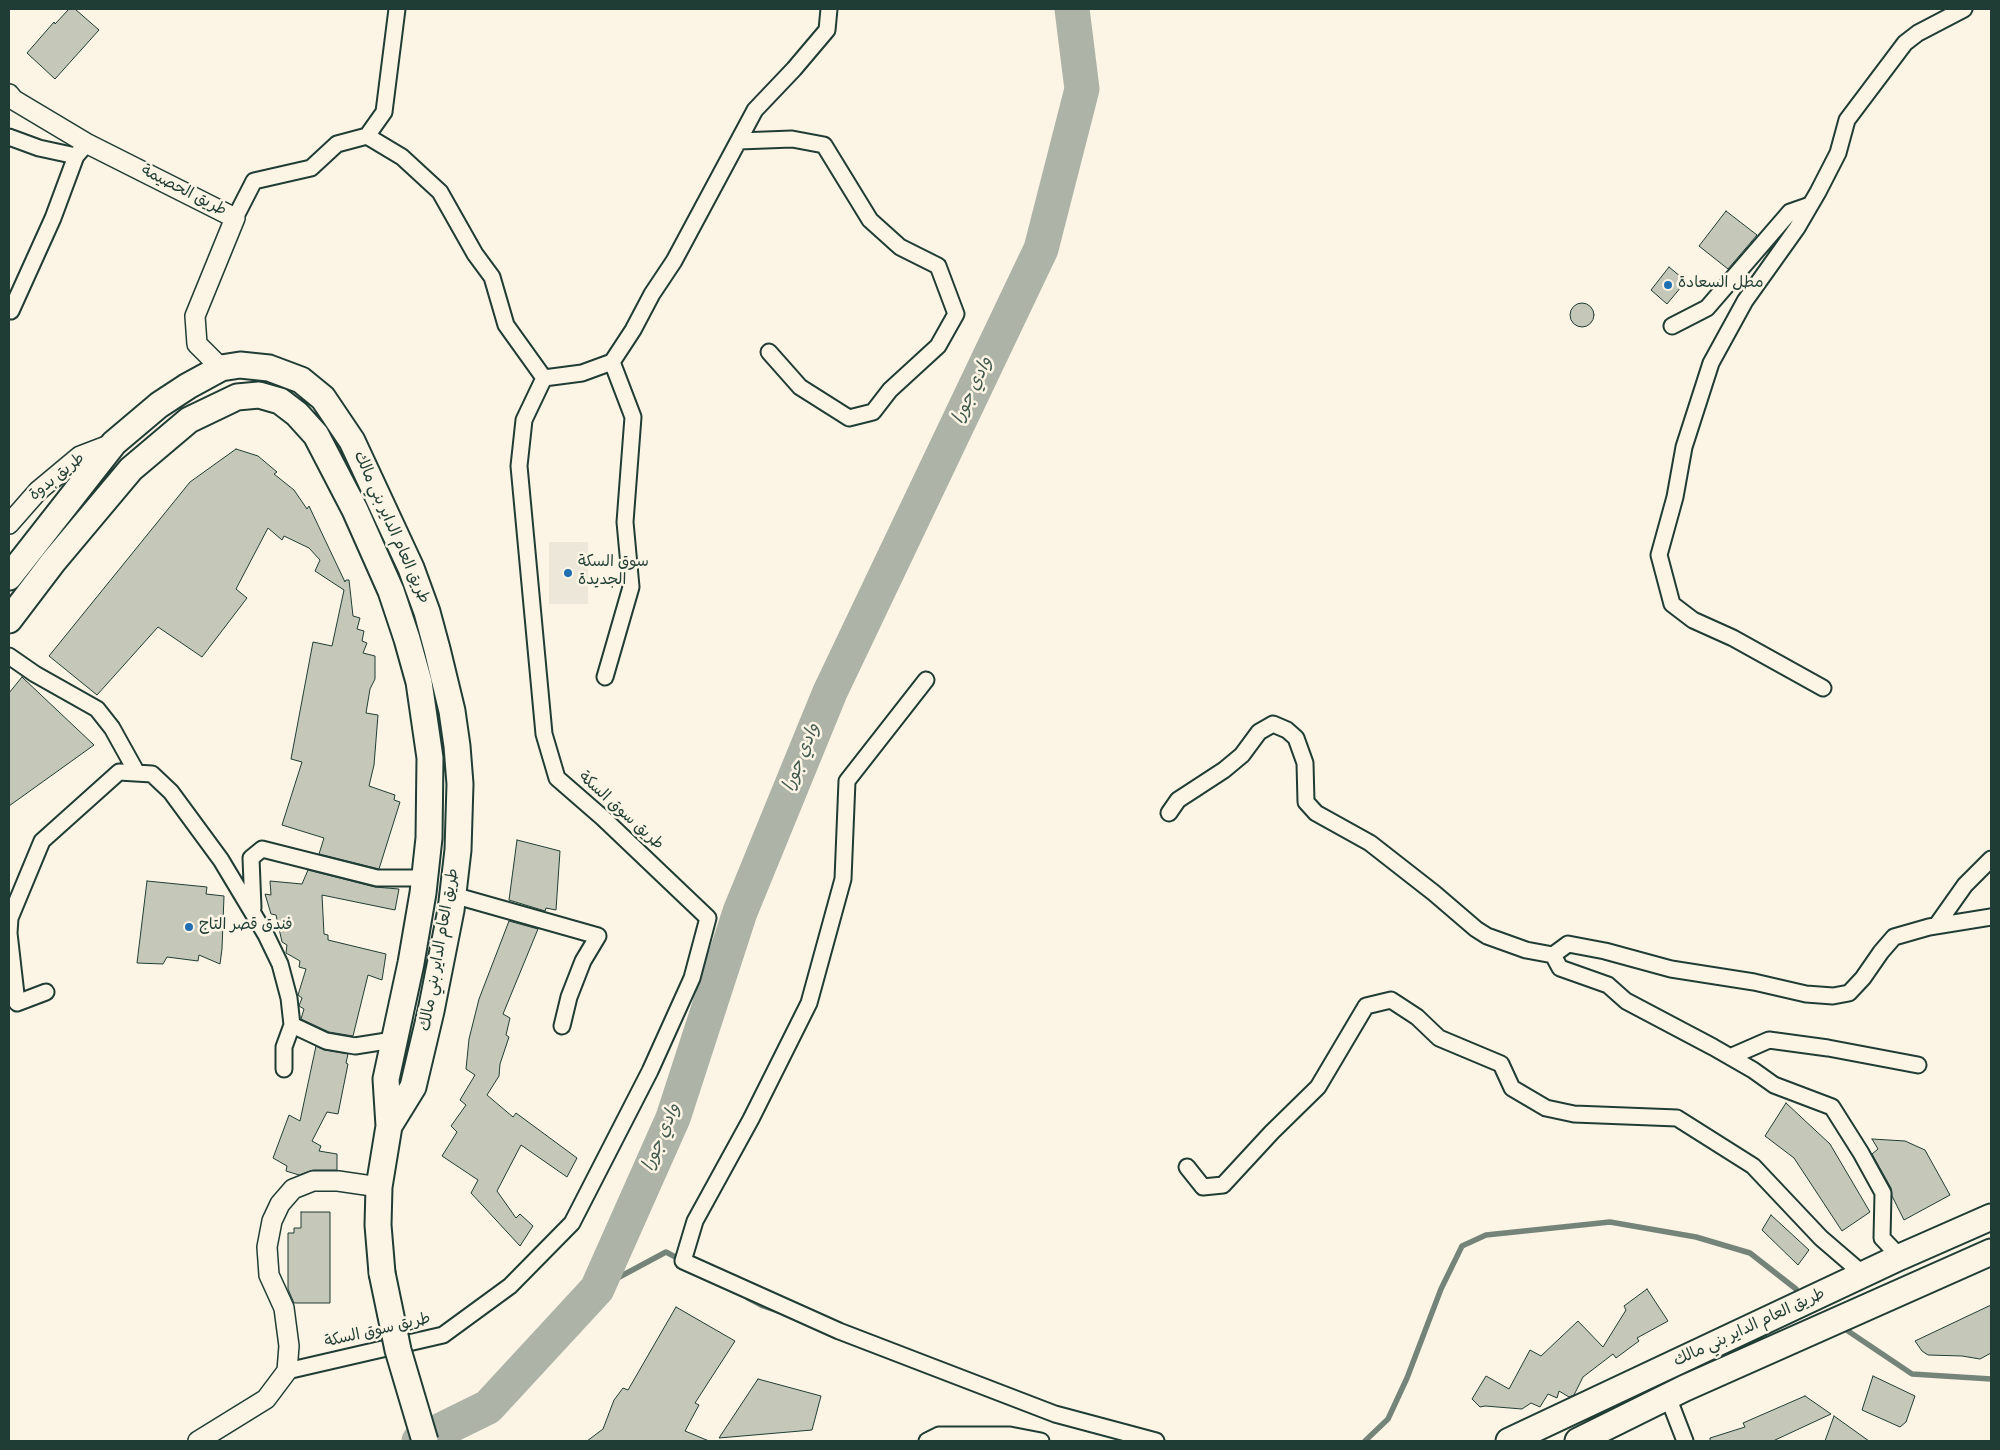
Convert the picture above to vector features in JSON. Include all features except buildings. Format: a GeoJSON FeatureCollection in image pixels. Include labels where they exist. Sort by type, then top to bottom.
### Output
{"type":"FeatureCollection","features":[{"type":"Feature","properties":{"kind":"highway","name":"طريق العام الداير بني مالك"},"geometry":{"type":"LineString","coordinates":[[9,577],[114,443],[158,406],[188,386],[221,368],[240,365],[269,368],[301,380],[323,398],[352,441],[410,568],[427,612],[452,711],[457,746],[460,784],[458,850],[453,895],[433,1001],[413,1087],[389,1126]]}},
{"type":"Feature","properties":{"kind":"highway","name":"طريق الحصيمة"},"geometry":{"type":"LineString","coordinates":[[221,368],[238,397]]}},
{"type":"Feature","properties":{"kind":"highway","name":"طريق العام الداير بني مالك"},"geometry":{"type":"LineString","coordinates":[[9,620],[59,554],[131,468],[189,420],[238,397],[260,395],[280,401],[298,414],[316,435],[355,510],[392,591],[418,682],[430,758],[429,838],[425,878],[411,963],[386,1079],[389,1126],[379,1187],[378,1225],[382,1273],[398,1350],[425,1441]]}},
{"type":"Feature","properties":{"kind":"highway","name":"طريق العام الداير بني مالك"},"geometry":{"type":"LineString","coordinates":[[1509,1441],[1991,1217]]}},
{"type":"Feature","properties":{"kind":"highway","name":"طريق العام الداير بني مالك"},"geometry":{"type":"LineString","coordinates":[[1578,1441],[1668,1397],[1991,1253]]}},
{"type":"Feature","properties":{"kind":"street"},"geometry":{"type":"LineString","coordinates":[[235,218],[254,181],[311,168],[337,144],[367,136],[384,112],[397,9]]}},
{"type":"Feature","properties":{"kind":"street"},"geometry":{"type":"LineString","coordinates":[[367,136],[402,157],[440,192],[475,254],[492,277],[506,325],[544,378],[582,373],[612,362],[674,261],[754,110],[794,69],[827,30],[829,9]]}},
{"type":"Feature","properties":{"kind":"street"},"geometry":{"type":"LineString","coordinates":[[1823,688],[1733,638],[1693,620],[1672,604],[1659,555],[1675,497],[1684,447],[1711,363],[1745,301],[1797,228],[1810,205],[1838,153],[1846,120],[1905,43],[1918,32],[1964,9]]}},
{"type":"Feature","properties":{"kind":"street","name":"طريق الحصيمة"},"geometry":{"type":"LineString","coordinates":[[9,94],[14,100],[81,150],[235,218],[195,316],[196,344],[221,368]]}},
{"type":"Feature","properties":{"kind":"street"},"geometry":{"type":"LineString","coordinates":[[9,137],[39,148],[81,150],[11,311]]}},
{"type":"Feature","properties":{"kind":"street"},"geometry":{"type":"LineString","coordinates":[[739,141],[792,139],[824,145],[870,220],[900,247],[938,266],[956,314],[938,346],[890,390],[873,412],[849,418],[800,387],[769,352]]}},
{"type":"Feature","properties":{"kind":"street"},"geometry":{"type":"LineString","coordinates":[[1672,326],[1707,308],[1790,212],[1810,205]]}},
{"type":"Feature","properties":{"kind":"street"},"geometry":{"type":"LineString","coordinates":[[605,677],[631,587],[625,522],[633,417],[612,362]]}},
{"type":"Feature","properties":{"kind":"street","name":"طريق سوق السكة"},"geometry":{"type":"LineString","coordinates":[[287,1371],[443,1335],[510,1286],[572,1224],[650,1071],[688,986],[708,918],[603,818],[556,778],[544,734],[518,466],[524,420],[544,378]]}},
{"type":"Feature","properties":{"kind":"street","name":"طريق بدوة"},"geometry":{"type":"LineString","coordinates":[[9,524],[38,491],[80,456],[114,443]]}},
{"type":"Feature","properties":{"kind":"street"},"geometry":{"type":"LineString","coordinates":[[9,656],[35,674],[96,708],[112,728],[138,773]]}},
{"type":"Feature","properties":{"kind":"street"},"geometry":{"type":"LineString","coordinates":[[926,680],[847,781],[843,878],[809,1003],[751,1119],[696,1221],[683,1261],[839,1331],[1055,1414],[1156,1441]]}},
{"type":"Feature","properties":{"kind":"street"},"geometry":{"type":"LineString","coordinates":[[1169,813],[1178,800],[1224,770],[1242,755],[1258,732],[1273,724],[1287,730],[1296,738],[1305,763],[1306,802],[1316,813],[1370,844],[1434,893],[1476,929],[1487,936],[1526,950],[1554,955],[1568,944],[1605,951],[1671,969],[1754,982],[1806,994],[1833,996],[1849,993],[1864,978],[1881,952],[1894,937],[1936,926],[1991,917]]}},
{"type":"Feature","properties":{"kind":"street"},"geometry":{"type":"LineString","coordinates":[[46,992],[17,1003],[9,933],[10,918],[42,841],[119,772],[152,774],[171,792],[221,860],[253,911],[280,964],[289,998],[292,1026],[284,1047],[284,1069]]}},
{"type":"Feature","properties":{"kind":"street"},"geometry":{"type":"LineString","coordinates":[[253,911],[251,858],[262,849],[377,878],[425,878]]}},
{"type":"Feature","properties":{"kind":"street"},"geometry":{"type":"LineString","coordinates":[[1936,926],[1965,885],[1991,859]]}},
{"type":"Feature","properties":{"kind":"street"},"geometry":{"type":"LineString","coordinates":[[453,895],[598,936],[583,961],[569,997],[562,1026]]}},
{"type":"Feature","properties":{"kind":"street"},"geometry":{"type":"LineString","coordinates":[[1554,955],[1560,968],[1608,985],[1626,1001],[1730,1057],[1774,1085],[1832,1107],[1861,1153],[1883,1194],[1882,1238],[1900,1258]]}},
{"type":"Feature","properties":{"kind":"street"},"geometry":{"type":"LineString","coordinates":[[1187,1167],[1203,1187],[1223,1185],[1272,1132],[1318,1087],[1366,1006],[1391,1000],[1417,1017],[1438,1038],[1501,1064],[1512,1088],[1546,1108],[1574,1114],[1678,1118],[1753,1166],[1821,1238],[1864,1276]]}},
{"type":"Feature","properties":{"kind":"street"},"geometry":{"type":"LineString","coordinates":[[292,1026],[326,1041],[355,1046],[393,1040]]}},
{"type":"Feature","properties":{"kind":"street"},"geometry":{"type":"LineString","coordinates":[[1730,1057],[1769,1040],[1828,1048],[1918,1065]]}},
{"type":"Feature","properties":{"kind":"street"},"geometry":{"type":"LineString","coordinates":[[198,1441],[266,1400],[287,1371],[289,1346],[284,1308],[268,1275],[267,1247],[272,1221],[280,1204],[293,1189],[313,1182],[338,1181],[379,1187]]}},
{"type":"Feature","properties":{"kind":"street"},"geometry":{"type":"LineString","coordinates":[[1668,1397],[1684,1441]]}},
{"type":"Feature","properties":{"kind":"street"},"geometry":{"type":"LineString","coordinates":[[927,1441],[939,1435],[1010,1435],[1041,1441]]}},
{"type":"Feature","properties":{"kind":"shaded area","name":"سوق السكة الجديدة"},"geometry":{"type":"Polygon","coordinates":[[[549,542],[588,542],[588,604],[549,604],[549,542]]]}},
{"type":"Feature","properties":{"kind":"waterway","name":"وادي جورا"},"geometry":{"type":"LineString","coordinates":[[419,1441],[488,1407],[597,1289],[673,1118],[740,912],[830,692],[1041,249],[1082,89],[1072,9]]}},
{"type":"Feature","properties":{"kind":"waterway"},"geometry":{"type":"LineString","coordinates":[[1365,1441],[1388,1419],[1407,1378],[1441,1289],[1462,1246],[1486,1235],[1610,1222],[1696,1237],[1750,1253],[1796,1289]]}},
{"type":"Feature","properties":{"kind":"waterway"},"geometry":{"type":"LineString","coordinates":[[597,1289],[666,1252],[681,1260]]}},
{"type":"Feature","properties":{"kind":"waterway"},"geometry":{"type":"LineString","coordinates":[[748,1298],[778,1311]]}},
{"type":"Feature","properties":{"kind":"waterway"},"geometry":{"type":"LineString","coordinates":[[1848,1331],[1912,1374],[1991,1379]]}},
{"type":"Feature","properties":{"kind":"place","name":"مطل السعادة"},"geometry":{"type":"Point","coordinates":[1668,285]}},
{"type":"Feature","properties":{"kind":"place","name":"سوق السكة الجديدة"},"geometry":{"type":"Point","coordinates":[568,573]}},
{"type":"Feature","properties":{"kind":"place","name":"فندق قصر التاج"},"geometry":{"type":"Point","coordinates":[189,927]}}]}
